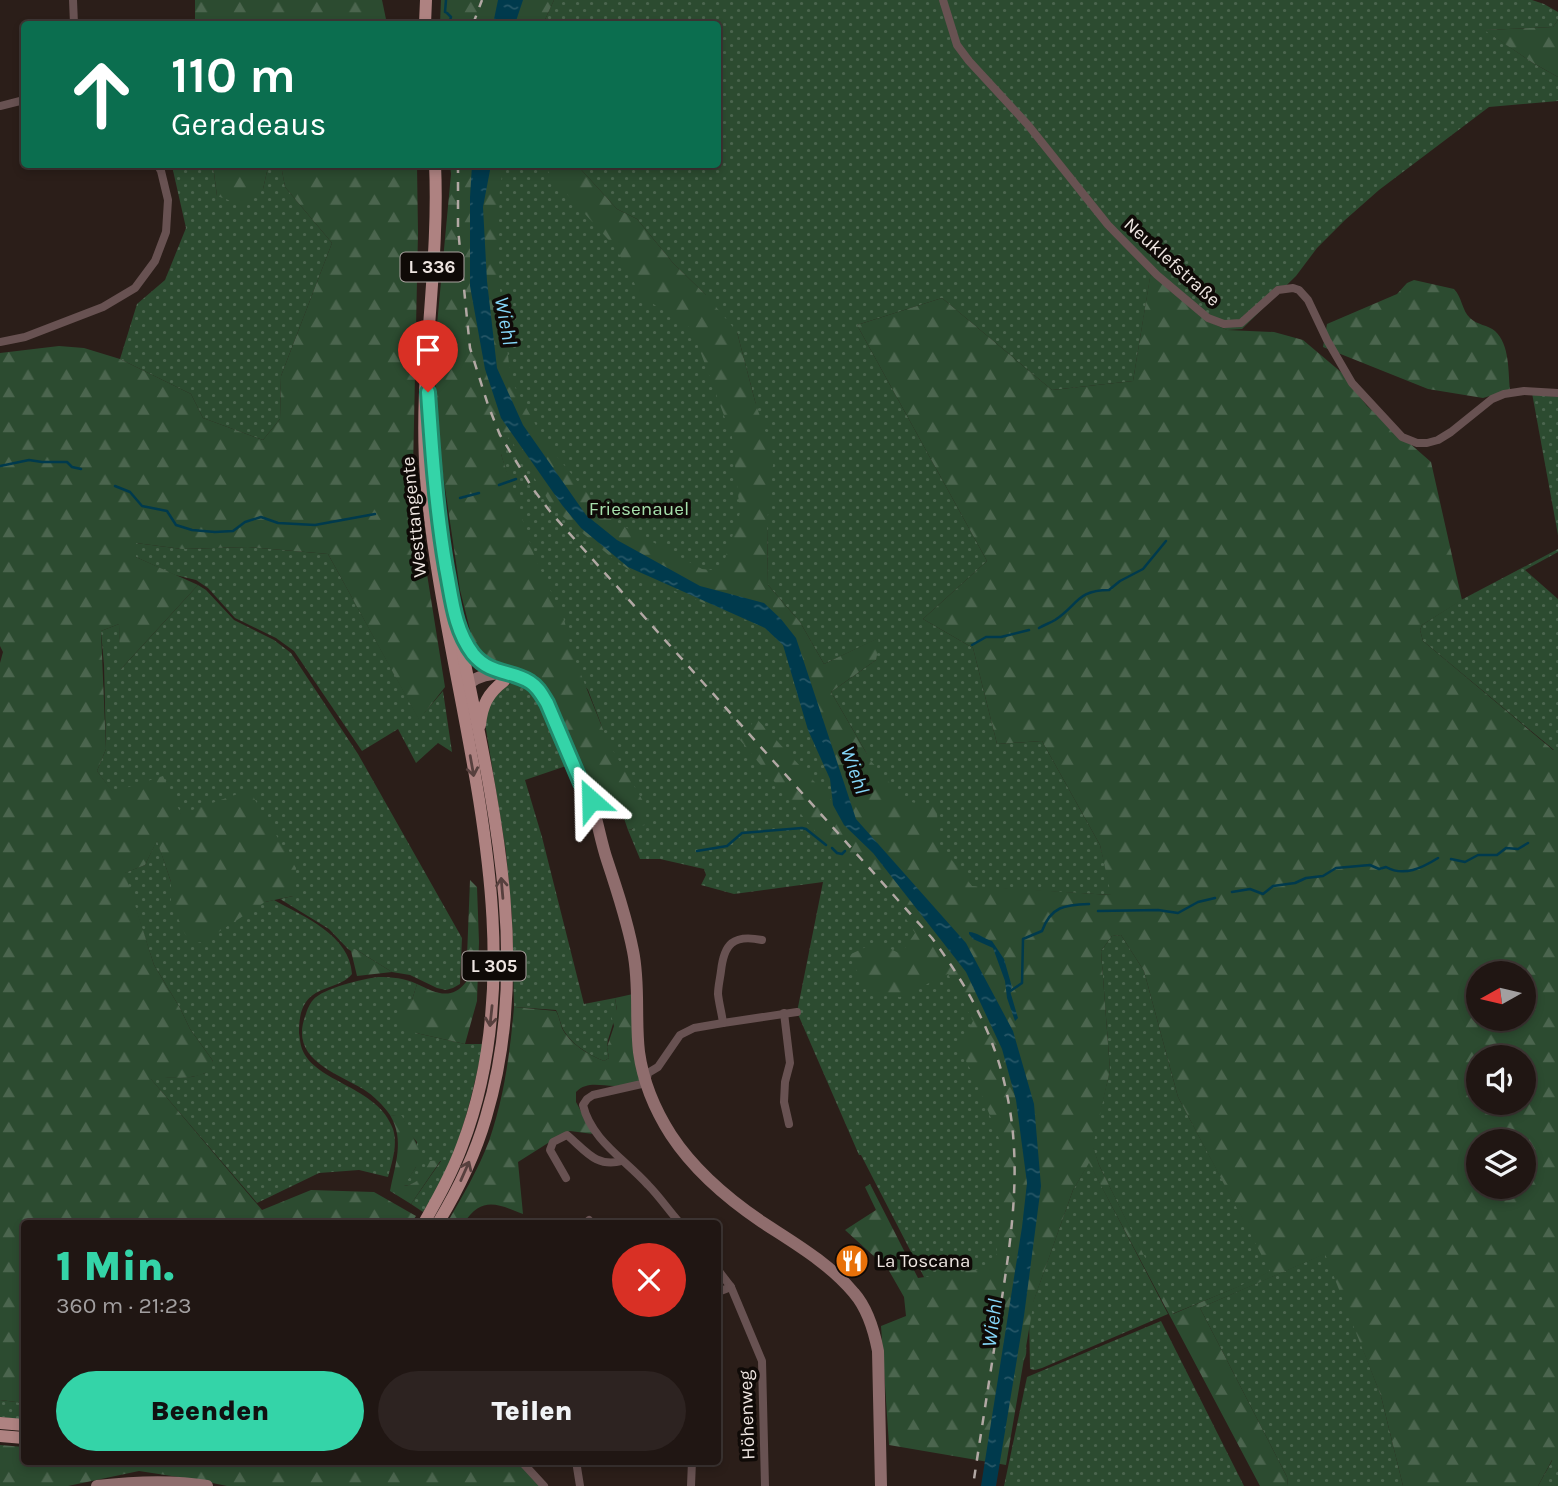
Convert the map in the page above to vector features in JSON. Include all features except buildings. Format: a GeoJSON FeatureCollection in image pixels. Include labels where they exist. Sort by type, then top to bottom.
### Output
{"type":"FeatureCollection","features":[{"type":"Feature","properties":{"kind":"main road"},"geometry":{"type":"LineString","coordinates":[[425,21],[426,0]]}},
{"type":"Feature","properties":{"kind":"main road","name":"L 336"},"geometry":{"type":"LineString","coordinates":[[426,369],[435,217],[435,168]]}},
{"type":"Feature","properties":{"kind":"main road","name":"Westtangente"},"geometry":{"type":"LineString","coordinates":[[426,369],[436,499],[456,621],[492,804],[501,873],[507,956],[505,1013],[498,1065],[486,1116],[465,1171],[440,1220]]}},
{"type":"Feature","properties":{"kind":"main road","name":"Westtangente"},"geometry":{"type":"LineString","coordinates":[[426,369],[424,424],[428,502],[481,815],[494,935],[492,1007],[482,1076],[455,1164],[426,1220]]}},
{"type":"Feature","properties":{"kind":"main road","name":"L 336"},"geometry":{"type":"LineString","coordinates":[[456,621],[477,658],[504,677]]}},
{"type":"Feature","properties":{"kind":"main road"},"geometry":{"type":"LineString","coordinates":[[454,667],[468,683],[460,699]]}},
{"type":"Feature","properties":{"kind":"main road","name":"L 336"},"geometry":{"type":"LineString","coordinates":[[468,683],[478,677],[519,678],[529,681],[547,703],[581,783],[583,801],[599,837],[627,923],[638,987],[639,1053],[654,1104],[671,1135],[698,1169],[732,1199],[807,1252],[842,1280],[860,1300],[874,1330],[878,1351],[881,1486]]}},
{"type":"Feature","properties":{"kind":"main road","name":"L 305"},"geometry":{"type":"LineString","coordinates":[[479,739],[481,714],[486,700],[504,677]]}},
{"type":"Feature","properties":{"kind":"main road"},"geometry":{"type":"LineString","coordinates":[[0,1423],[21,1425]]}},
{"type":"Feature","properties":{"kind":"main road"},"geometry":{"type":"LineString","coordinates":[[0,1436],[21,1438]]}},
{"type":"Feature","properties":{"kind":"main road"},"geometry":{"type":"LineString","coordinates":[[97,1486],[119,1483],[207,1486]]}},
{"type":"Feature","properties":{"kind":"street"},"geometry":{"type":"LineString","coordinates":[[72,0],[74,21]]}},
{"type":"Feature","properties":{"kind":"street","name":"Neuklefstraße"},"geometry":{"type":"LineString","coordinates":[[943,0],[957,45],[969,61],[1028,125],[1108,225],[1157,275],[1208,318],[1224,324],[1241,323],[1278,290],[1299,290],[1308,300],[1333,352],[1352,383],[1402,437],[1417,443],[1427,443],[1444,436],[1492,399],[1504,394],[1524,391],[1558,393]]}},
{"type":"Feature","properties":{"kind":"street"},"geometry":{"type":"LineString","coordinates":[[0,106],[21,101]]}},
{"type":"Feature","properties":{"kind":"street"},"geometry":{"type":"LineString","coordinates":[[0,342],[25,337],[103,307],[135,288],[155,261],[166,232],[167,200],[159,168]]}},
{"type":"Feature","properties":{"kind":"street"},"geometry":{"type":"LineString","coordinates":[[723,1023],[718,994],[724,951],[740,939],[762,940]]}},
{"type":"Feature","properties":{"kind":"street"},"geometry":{"type":"LineString","coordinates":[[678,1220],[648,1184],[597,1134],[583,1105],[593,1095],[646,1083],[648,1073],[658,1067],[680,1035],[694,1028],[797,1012]]}},
{"type":"Feature","properties":{"kind":"street"},"geometry":{"type":"LineString","coordinates":[[784,1013],[790,1063],[785,1082],[789,1124]]}},
{"type":"Feature","properties":{"kind":"street"},"geometry":{"type":"LineString","coordinates":[[566,1178],[550,1150],[553,1142],[567,1135],[600,1162],[611,1164],[622,1161]]}},
{"type":"Feature","properties":{"kind":"street","name":"Höhenweg"},"geometry":{"type":"LineString","coordinates":[[721,1274],[731,1287],[762,1361],[765,1486]]}},
{"type":"Feature","properties":{"kind":"street"},"geometry":{"type":"LineString","coordinates":[[721,1291],[731,1287]]}},
{"type":"Feature","properties":{"kind":"street"},"geometry":{"type":"LineString","coordinates":[[525,1465],[544,1486]]}},
{"type":"Feature","properties":{"kind":"street"},"geometry":{"type":"LineString","coordinates":[[577,1465],[580,1486]]}},
{"type":"Feature","properties":{"kind":"street"},"geometry":{"type":"LineString","coordinates":[[691,1486],[692,1465]]}},
{"type":"Feature","properties":{"kind":"green space"},"geometry":{"type":"Polygon","coordinates":[[[195,0],[382,0],[386,21],[195,21],[195,0]]]}},
{"type":"Feature","properties":{"kind":"green space"},"geometry":{"type":"Polygon","coordinates":[[[441,0],[554,0],[544,21],[440,21],[441,0]]]}},
{"type":"Feature","properties":{"kind":"green space","name":"Friesenauel"},"geometry":{"type":"Polygon","coordinates":[[[554,0],[1532,0],[1558,12],[1558,20],[1553,27],[1485,30],[1558,77],[1558,101],[1489,107],[1379,190],[1345,220],[1317,248],[1296,276],[1242,329],[1227,330],[1207,321],[1151,272],[1133,381],[1052,390],[942,298],[857,325],[987,561],[923,619],[973,648],[997,744],[1042,741],[1100,845],[1112,895],[973,887],[1056,1214],[1024,1335],[1026,1357],[1022,1363],[934,1417],[887,1414],[926,1277],[859,1155],[797,1012],[823,882],[734,894],[701,885],[706,875],[704,869],[660,859],[640,859],[628,830],[633,829],[588,690],[561,655],[501,454],[465,168],[571,168],[658,257],[706,295],[673,263],[637,219],[617,209],[580,168],[721,168],[721,21],[544,21],[554,0]],[[737,332],[737,357],[756,405],[737,332]],[[767,525],[762,593],[837,726],[867,754],[831,692],[876,660],[877,639],[824,664],[800,622],[768,585],[767,525]]]}},
{"type":"Feature","properties":{"kind":"green space"},"geometry":{"type":"Polygon","coordinates":[[[1558,20],[1558,77],[1484,30],[1553,27],[1558,20]]]}},
{"type":"Feature","properties":{"kind":"green space"},"geometry":{"type":"Polygon","coordinates":[[[172,168],[213,168],[217,196],[263,189],[268,168],[282,168],[285,187],[332,243],[281,376],[280,419],[263,440],[203,418],[191,394],[120,359],[137,304],[165,280],[186,228],[172,168]]]}},
{"type":"Feature","properties":{"kind":"green space"},"geometry":{"type":"Polygon","coordinates":[[[214,168],[268,168],[263,189],[240,204],[217,196],[214,168]]]}},
{"type":"Feature","properties":{"kind":"green space"},"geometry":{"type":"Polygon","coordinates":[[[282,168],[417,168],[413,470],[416,505],[445,687],[419,720],[328,554],[248,547],[182,549],[136,543],[136,557],[198,585],[120,670],[119,624],[101,631],[106,749],[97,771],[113,792],[163,776],[181,814],[249,790],[296,868],[293,896],[265,902],[203,942],[194,943],[185,934],[171,902],[171,882],[157,841],[145,865],[125,873],[154,965],[190,1029],[213,1061],[209,1070],[203,1074],[151,1079],[262,1210],[311,1190],[374,1192],[416,1216],[413,1220],[21,1220],[21,1403],[0,1400],[0,663],[3,652],[0,646],[0,353],[59,346],[84,348],[120,359],[191,394],[203,418],[263,440],[280,419],[281,376],[332,243],[285,187],[282,168]]]}},
{"type":"Feature","properties":{"kind":"green space"},"geometry":{"type":"Polygon","coordinates":[[[450,168],[503,168],[500,187],[497,265],[511,380],[545,442],[607,517],[702,569],[721,571],[740,513],[732,437],[692,329],[641,296],[616,248],[546,168],[580,168],[617,209],[637,219],[673,263],[706,295],[737,332],[756,405],[774,456],[767,523],[768,585],[800,622],[824,664],[878,638],[876,660],[831,692],[871,761],[905,801],[937,807],[938,842],[972,886],[1111,895],[1100,845],[1042,741],[997,744],[973,648],[923,619],[987,561],[857,325],[942,298],[1052,390],[1133,381],[1151,271],[1207,321],[1227,330],[1274,332],[1303,340],[1341,372],[1367,406],[1431,462],[1462,600],[1422,625],[1420,630],[1423,641],[1553,750],[1558,750],[1558,1471],[1552,1460],[1538,1486],[1403,1486],[1381,1396],[1325,1254],[1200,1308],[1287,1477],[1288,1486],[1260,1486],[1089,1163],[1073,1190],[1034,1300],[1006,1465],[889,1445],[881,1326],[906,1316],[904,1297],[888,1269],[845,1230],[876,1210],[865,1187],[870,1184],[918,1278],[994,1267],[1001,1223],[1000,1141],[975,1078],[959,1048],[973,1021],[948,974],[900,997],[867,992],[849,955],[876,942],[901,954],[915,933],[883,883],[834,854],[740,740],[756,718],[833,802],[830,779],[808,730],[783,645],[765,628],[638,576],[611,557],[553,508],[509,437],[501,454],[535,558],[564,619],[572,652],[608,742],[643,801],[645,825],[628,830],[620,807],[600,817],[550,693],[537,676],[486,658],[473,642],[460,590],[439,447],[434,357],[450,168]],[[1121,935],[1112,936],[1101,951],[1110,1070],[1093,1146],[1099,1165],[1173,1314],[1270,1271],[1178,1097],[1144,971],[1121,935]]]}},
{"type":"Feature","properties":{"kind":"green space"},"geometry":{"type":"Polygon","coordinates":[[[1414,280],[1454,289],[1470,318],[1495,331],[1506,351],[1510,390],[1483,398],[1428,389],[1323,347],[1327,324],[1397,294],[1407,283],[1414,280]]]}},
{"type":"Feature","properties":{"kind":"green space"},"geometry":{"type":"Polygon","coordinates":[[[1532,393],[1558,397],[1558,535],[1532,393]]]}},
{"type":"Feature","properties":{"kind":"green space"},"geometry":{"type":"Polygon","coordinates":[[[136,543],[182,549],[248,547],[328,554],[419,719],[443,691],[452,752],[438,743],[416,763],[398,729],[362,751],[294,651],[276,638],[235,618],[208,588],[196,580],[175,575],[136,557],[136,543]]]}},
{"type":"Feature","properties":{"kind":"green space"},"geometry":{"type":"Polygon","coordinates":[[[1558,549],[1558,552],[1525,570],[1558,599],[1558,750],[1554,750],[1423,641],[1420,630],[1422,625],[1461,600],[1558,549]]]}},
{"type":"Feature","properties":{"kind":"green space"},"geometry":{"type":"Polygon","coordinates":[[[198,585],[234,620],[274,640],[291,653],[358,754],[462,938],[460,984],[446,990],[437,988],[410,975],[392,972],[355,949],[348,949],[329,929],[280,899],[293,896],[181,814],[113,793],[97,771],[106,749],[101,631],[119,624],[121,669],[198,585]]]}},
{"type":"Feature","properties":{"kind":"green space"},"geometry":{"type":"Polygon","coordinates":[[[513,683],[528,687],[538,696],[569,765],[525,780],[584,1004],[615,998],[617,1011],[608,1040],[609,1058],[604,1061],[586,1052],[569,1038],[556,1010],[514,1007],[512,917],[506,852],[484,717],[495,697],[513,683]]]}},
{"type":"Feature","properties":{"kind":"green space"},"geometry":{"type":"Polygon","coordinates":[[[157,840],[171,882],[171,902],[274,900],[324,929],[343,948],[352,974],[342,982],[316,993],[306,1002],[300,1020],[301,1045],[309,1060],[320,1070],[374,1103],[385,1115],[393,1129],[395,1141],[388,1177],[359,1170],[319,1173],[257,1203],[150,1078],[192,1077],[205,1073],[213,1061],[190,1029],[154,965],[124,873],[145,865],[157,840]]]}},
{"type":"Feature","properties":{"kind":"green space"},"geometry":{"type":"Polygon","coordinates":[[[470,880],[477,887],[479,942],[477,1001],[465,1044],[416,1033],[400,1025],[400,1003],[402,1000],[412,1000],[417,984],[437,992],[449,993],[455,992],[466,982],[470,880]]]}},
{"type":"Feature","properties":{"kind":"green space"},"geometry":{"type":"Polygon","coordinates":[[[1121,935],[1144,971],[1178,1097],[1271,1271],[1172,1314],[1099,1165],[1092,1145],[1110,1070],[1101,951],[1112,936],[1121,935]]]}},
{"type":"Feature","properties":{"kind":"green space"},"geometry":{"type":"Polygon","coordinates":[[[348,949],[355,949],[392,972],[357,976],[351,951],[348,949]]]}},
{"type":"Feature","properties":{"kind":"green space"},"geometry":{"type":"Polygon","coordinates":[[[378,977],[398,978],[417,984],[412,1000],[402,1000],[416,1033],[465,1044],[483,1044],[468,1110],[454,1153],[423,1212],[411,1204],[441,1161],[430,1162],[420,1178],[403,1186],[416,1167],[417,1142],[402,1117],[390,1115],[367,1092],[317,1062],[308,1053],[303,1042],[302,1029],[313,1000],[334,988],[378,977]]]}},
{"type":"Feature","properties":{"kind":"green space"},"geometry":{"type":"Polygon","coordinates":[[[633,994],[638,1083],[618,1086],[589,1085],[576,1092],[576,1102],[593,1134],[570,1131],[518,1162],[523,1214],[491,1205],[477,1209],[466,1220],[449,1220],[470,1183],[494,1125],[506,1075],[514,1007],[556,1011],[569,1039],[604,1061],[609,1058],[607,1047],[614,1026],[611,1015],[617,1010],[615,998],[633,994]]]}},
{"type":"Feature","properties":{"kind":"green space"},"geometry":{"type":"Polygon","coordinates":[[[390,1115],[402,1116],[421,1155],[404,1186],[417,1181],[430,1161],[441,1160],[411,1204],[390,1191],[398,1143],[395,1124],[390,1115]]]}},
{"type":"Feature","properties":{"kind":"green space"},"geometry":{"type":"Polygon","coordinates":[[[1089,1162],[1168,1314],[1042,1368],[1030,1369],[1029,1315],[1073,1190],[1089,1162]]]}},
{"type":"Feature","properties":{"kind":"green space"},"geometry":{"type":"Polygon","coordinates":[[[1326,1253],[1381,1396],[1403,1486],[1288,1486],[1287,1477],[1200,1308],[1326,1253]]]}},
{"type":"Feature","properties":{"kind":"green space"},"geometry":{"type":"Polygon","coordinates":[[[1161,1321],[1244,1486],[1004,1486],[1027,1377],[1161,1321]]]}},
{"type":"Feature","properties":{"kind":"green space"},"geometry":{"type":"Polygon","coordinates":[[[0,1400],[21,1403],[21,1420],[0,1417],[0,1400]]]}},
{"type":"Feature","properties":{"kind":"green space"},"geometry":{"type":"Polygon","coordinates":[[[0,1445],[21,1447],[21,1465],[523,1465],[542,1486],[227,1486],[139,1471],[68,1486],[0,1486],[0,1445]]]}},
{"type":"Feature","properties":{"kind":"green space"},"geometry":{"type":"Polygon","coordinates":[[[1553,1459],[1558,1471],[1558,1486],[1538,1486],[1553,1459]]]}},
{"type":"Feature","properties":{"kind":"water"},"geometry":{"type":"Polygon","coordinates":[[[498,0],[523,0],[516,21],[494,21],[498,0]]]}},
{"type":"Feature","properties":{"kind":"water"},"geometry":{"type":"Polygon","coordinates":[[[472,168],[490,168],[483,207],[487,281],[497,368],[523,425],[586,515],[617,540],[700,586],[764,603],[781,619],[796,638],[856,819],[966,943],[1013,1031],[1034,1104],[1041,1186],[1024,1316],[996,1486],[981,1486],[1027,1183],[1016,1100],[1002,1049],[966,972],[873,853],[844,825],[833,805],[830,779],[808,730],[783,645],[765,628],[628,567],[581,528],[501,418],[485,369],[470,286],[472,168]]]}},
{"type":"Feature","properties":{"kind":"water"},"geometry":{"type":"Polygon","coordinates":[[[969,932],[992,941],[1004,959],[1018,1018],[1015,1021],[993,948],[973,939],[969,932]]]}},
{"type":"Feature","properties":{"kind":"waterway"},"geometry":{"type":"LineString","coordinates":[[446,0],[445,12],[451,17],[450,21]]}},
{"type":"Feature","properties":{"kind":"waterway"},"geometry":{"type":"LineString","coordinates":[[0,466],[29,460],[67,462],[72,467],[81,469]]}},
{"type":"Feature","properties":{"kind":"waterway"},"geometry":{"type":"LineString","coordinates":[[499,485],[516,479]]}},
{"type":"Feature","properties":{"kind":"waterway"},"geometry":{"type":"LineString","coordinates":[[115,486],[130,492],[142,506],[167,511],[176,525],[192,530],[233,531],[245,522],[261,517],[278,523],[315,525],[375,514]]}},
{"type":"Feature","properties":{"kind":"waterway"},"geometry":{"type":"LineString","coordinates":[[460,498],[479,493]]}},
{"type":"Feature","properties":{"kind":"waterway"},"geometry":{"type":"LineString","coordinates":[[1039,628],[1055,620],[1084,596],[1109,590],[1143,569],[1166,541]]}},
{"type":"Feature","properties":{"kind":"waterway"},"geometry":{"type":"LineString","coordinates":[[972,645],[986,637],[1001,637],[1029,630]]}},
{"type":"Feature","properties":{"kind":"waterway"},"geometry":{"type":"LineString","coordinates":[[697,851],[727,846],[742,833],[802,828],[826,845]]}},
{"type":"Feature","properties":{"kind":"waterway"},"geometry":{"type":"LineString","coordinates":[[1451,859],[1465,862],[1478,855],[1497,855],[1506,848],[1518,849],[1528,843]]}},
{"type":"Feature","properties":{"kind":"waterway"},"geometry":{"type":"LineString","coordinates":[[832,848],[837,853],[842,854],[845,851]]}},
{"type":"Feature","properties":{"kind":"waterway"},"geometry":{"type":"LineString","coordinates":[[1232,892],[1250,889],[1263,894],[1273,886],[1323,876],[1336,868],[1370,865],[1379,869],[1386,867],[1406,871],[1419,868],[1438,858]]}},
{"type":"Feature","properties":{"kind":"waterway"},"geometry":{"type":"LineString","coordinates":[[1098,911],[1158,910],[1178,913],[1198,902],[1215,898]]}},
{"type":"Feature","properties":{"kind":"waterway"},"geometry":{"type":"LineString","coordinates":[[1009,992],[1022,983],[1023,939],[1042,931],[1050,916],[1060,908],[1089,904]]}},
{"type":"Feature","properties":{"kind":"railway"},"geometry":{"type":"LineString","coordinates":[[474,21],[482,0]]}},
{"type":"Feature","properties":{"kind":"railway"},"geometry":{"type":"LineString","coordinates":[[458,168],[458,229],[470,348],[500,435],[533,489],[552,514],[932,938],[967,991],[994,1049],[1011,1119],[1015,1178],[1007,1265],[973,1486]]}},
{"type":"Feature","properties":{"kind":"place","name":"La Toscana"},"geometry":{"type":"Point","coordinates":[852,1261]}},
{"type":"Feature","properties":{"kind":"route"},"geometry":{"type":"LineString","coordinates":[[428,392],[436,499],[456,621],[469,648],[482,663],[498,672],[529,681],[540,692],[591,800]]}},
{"type":"Feature","properties":{"kind":"water label","name":"Wiehl"},"geometry":{"type":"Point","coordinates":[506,321]}},
{"type":"Feature","properties":{"kind":"water label","name":"Wiehl"},"geometry":{"type":"Point","coordinates":[855,770]}},
{"type":"Feature","properties":{"kind":"water label","name":"Wiehl"},"geometry":{"type":"Point","coordinates":[992,1323]}}]}
